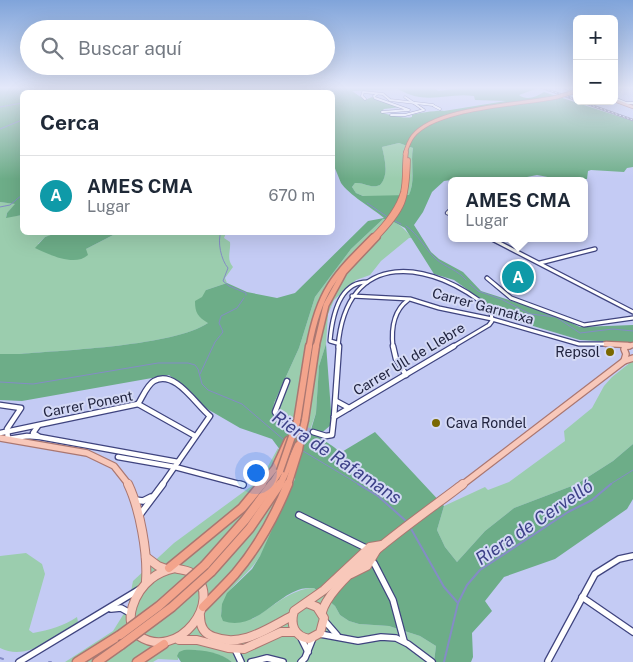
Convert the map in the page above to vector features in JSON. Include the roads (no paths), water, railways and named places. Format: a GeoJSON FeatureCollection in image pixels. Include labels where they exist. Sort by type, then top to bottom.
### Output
{"type":"FeatureCollection","features":[{"type":"Feature","properties":{"kind":"highway"},"geometry":{"type":"LineString","coordinates":[[203,607],[231,579],[256,547],[268,527],[297,422],[326,305],[344,272],[396,213],[407,191],[408,157],[414,137],[438,121],[450,118]]}},
{"type":"Feature","properties":{"kind":"highway"},"geometry":{"type":"LineString","coordinates":[[168,568],[282,474],[300,452],[302,433],[297,422]]}},
{"type":"Feature","properties":{"kind":"highway"},"geometry":{"type":"LineString","coordinates":[[97,662],[172,608],[208,569],[245,535],[268,505],[282,474]]}},
{"type":"Feature","properties":{"kind":"highway"},"geometry":{"type":"LineString","coordinates":[[77,662],[120,635],[208,569]]}},
{"type":"Feature","properties":{"kind":"highway"},"geometry":{"type":"LineString","coordinates":[[137,662],[164,644]]}},
{"type":"Feature","properties":{"kind":"main road"},"geometry":{"type":"LineString","coordinates":[[606,344],[630,345]]}},
{"type":"Feature","properties":{"kind":"main road"},"geometry":{"type":"LineString","coordinates":[[606,344],[618,346],[633,358]]}},
{"type":"Feature","properties":{"kind":"main road"},"geometry":{"type":"LineString","coordinates":[[624,361],[625,346],[630,345]]}},
{"type":"Feature","properties":{"kind":"main road"},"geometry":{"type":"LineString","coordinates":[[168,568],[146,581],[134,599],[131,615],[136,631],[143,639],[153,644],[164,644],[178,640],[202,641],[235,649],[252,647],[284,631],[298,635],[316,636],[322,629],[326,599],[351,570],[351,562],[378,546],[423,514],[624,361],[633,358]]}},
{"type":"Feature","properties":{"kind":"main road"},"geometry":{"type":"LineString","coordinates":[[0,438],[7,436],[98,456],[110,463],[123,475],[131,488],[135,500],[146,556],[146,581]]}},
{"type":"Feature","properties":{"kind":"main road"},"geometry":{"type":"LineString","coordinates":[[351,570],[358,572],[374,560],[378,546]]}},
{"type":"Feature","properties":{"kind":"main road"},"geometry":{"type":"LineString","coordinates":[[146,556],[152,563],[168,568],[184,569],[196,577],[203,590],[203,607],[200,616],[189,632],[178,640]]}},
{"type":"Feature","properties":{"kind":"main road"},"geometry":{"type":"LineString","coordinates":[[200,616],[201,626],[205,632],[213,637],[226,641],[252,636],[292,616],[297,608],[307,603],[351,570]]}},
{"type":"Feature","properties":{"kind":"main road"},"geometry":{"type":"LineString","coordinates":[[307,603],[314,604],[323,616]]}},
{"type":"Feature","properties":{"kind":"main road"},"geometry":{"type":"LineString","coordinates":[[292,616],[292,624],[298,635]]}},
{"type":"Feature","properties":{"kind":"street"},"geometry":{"type":"LineString","coordinates":[[443,219],[448,215]]}},
{"type":"Feature","properties":{"kind":"street"},"geometry":{"type":"LineString","coordinates":[[498,242],[633,312]]}},
{"type":"Feature","properties":{"kind":"street"},"geometry":{"type":"LineString","coordinates":[[540,263],[595,249]]}},
{"type":"Feature","properties":{"kind":"street"},"geometry":{"type":"LineString","coordinates":[[313,432],[326,436],[332,435],[336,401],[338,343],[343,316],[351,297],[367,282],[385,274],[399,272],[436,277],[458,286],[490,308],[492,319]]}},
{"type":"Feature","properties":{"kind":"street"},"geometry":{"type":"LineString","coordinates":[[487,278],[511,298],[584,325],[633,318]]}},
{"type":"Feature","properties":{"kind":"street"},"geometry":{"type":"LineString","coordinates":[[338,343],[330,341],[330,333],[342,297],[354,283],[358,281],[367,282]]}},
{"type":"Feature","properties":{"kind":"street"},"geometry":{"type":"LineString","coordinates":[[342,297],[351,297]]}},
{"type":"Feature","properties":{"kind":"street","name":"Carrer Garnatxa"},"geometry":{"type":"LineString","coordinates":[[351,297],[410,299],[439,308],[492,319],[579,344],[606,344]]}},
{"type":"Feature","properties":{"kind":"street"},"geometry":{"type":"LineString","coordinates":[[406,375],[398,366],[392,325],[398,308],[410,299]]}},
{"type":"Feature","properties":{"kind":"street","name":"Carrer Ull de Llebre"},"geometry":{"type":"LineString","coordinates":[[334,417],[489,325],[492,319]]}},
{"type":"Feature","properties":{"kind":"street"},"geometry":{"type":"LineString","coordinates":[[138,404],[152,382],[160,378],[172,380],[182,388],[202,411],[210,416],[138,518]]}},
{"type":"Feature","properties":{"kind":"street"},"geometry":{"type":"LineString","coordinates":[[287,381],[275,412],[278,417],[297,422]]}},
{"type":"Feature","properties":{"kind":"street"},"geometry":{"type":"LineString","coordinates":[[336,401],[340,406],[349,408]]}},
{"type":"Feature","properties":{"kind":"street","name":"Carrer Ponent"},"geometry":{"type":"LineString","coordinates":[[0,432],[7,436],[38,426],[138,404],[195,436]]}},
{"type":"Feature","properties":{"kind":"street"},"geometry":{"type":"LineString","coordinates":[[0,405],[21,408],[7,436],[40,437],[176,465],[243,485]]}},
{"type":"Feature","properties":{"kind":"street","name":"Carrer Ponent"},"geometry":{"type":"LineString","coordinates":[[38,426],[33,433],[40,437]]}},
{"type":"Feature","properties":{"kind":"street"},"geometry":{"type":"LineString","coordinates":[[118,457],[176,465]]}},
{"type":"Feature","properties":{"kind":"street"},"geometry":{"type":"LineString","coordinates":[[135,500],[143,501],[155,495]]}},
{"type":"Feature","properties":{"kind":"street"},"geometry":{"type":"LineString","coordinates":[[299,515],[378,546]]}},
{"type":"Feature","properties":{"kind":"street"},"geometry":{"type":"LineString","coordinates":[[544,662],[549,662],[582,597],[596,574],[619,559],[633,556]]}},
{"type":"Feature","properties":{"kind":"street"},"geometry":{"type":"LineString","coordinates":[[374,563],[389,586],[401,623],[404,641]]}},
{"type":"Feature","properties":{"kind":"street"},"geometry":{"type":"LineString","coordinates":[[19,662],[140,589]]}},
{"type":"Feature","properties":{"kind":"street"},"geometry":{"type":"LineString","coordinates":[[582,597],[633,632]]}},
{"type":"Feature","properties":{"kind":"street"},"geometry":{"type":"LineString","coordinates":[[108,609],[124,609],[131,615]]}},
{"type":"Feature","properties":{"kind":"street"},"geometry":{"type":"LineString","coordinates":[[323,616],[330,630],[338,637]]}},
{"type":"Feature","properties":{"kind":"street"},"geometry":{"type":"LineString","coordinates":[[298,635],[308,652]]}},
{"type":"Feature","properties":{"kind":"street"},"geometry":{"type":"LineString","coordinates":[[301,662],[316,636],[338,637],[358,641],[388,637],[404,641],[432,662]]}},
{"type":"Feature","properties":{"kind":"street"},"geometry":{"type":"LineString","coordinates":[[235,649],[241,662]]}},
{"type":"Feature","properties":{"kind":"street"},"geometry":{"type":"LineString","coordinates":[[251,662],[258,658],[269,657],[283,662]]}},
{"type":"Feature","properties":{"kind":"waterway"},"geometry":{"type":"LineString","coordinates":[[0,129],[20,121]]}},
{"type":"Feature","properties":{"kind":"waterway"},"geometry":{"type":"LineString","coordinates":[[0,207],[10,205],[20,197]]}},
{"type":"Feature","properties":{"kind":"waterway"},"geometry":{"type":"LineString","coordinates":[[367,203],[389,218]]}},
{"type":"Feature","properties":{"kind":"waterway"},"geometry":{"type":"LineString","coordinates":[[395,221],[401,224]]}},
{"type":"Feature","properties":{"kind":"waterway"},"geometry":{"type":"LineString","coordinates":[[406,226],[436,259],[466,280]]}},
{"type":"Feature","properties":{"kind":"waterway"},"geometry":{"type":"LineString","coordinates":[[220,235],[220,250],[228,268],[223,281],[229,286],[246,293],[246,295]]}},
{"type":"Feature","properties":{"kind":"waterway"},"geometry":{"type":"LineString","coordinates":[[470,284],[478,291],[501,299],[530,314],[556,317],[580,333],[613,329],[633,331]]}},
{"type":"Feature","properties":{"kind":"waterway"},"geometry":{"type":"LineString","coordinates":[[200,374],[215,342],[223,332],[219,323],[221,316],[237,308],[244,298]]}},
{"type":"Feature","properties":{"kind":"waterway","name":"Riera de Rafamans"},"geometry":{"type":"LineString","coordinates":[[0,382],[33,384],[158,363],[188,363],[195,365],[198,369],[202,384],[208,390],[242,404],[284,440]]}},
{"type":"Feature","properties":{"kind":"waterway","name":"Riera de Rafamans"},"geometry":{"type":"LineString","coordinates":[[303,451],[360,485]]}},
{"type":"Feature","properties":{"kind":"waterway","name":"Riera de Cervelló"},"geometry":{"type":"LineString","coordinates":[[609,485],[633,470]]}},
{"type":"Feature","properties":{"kind":"waterway","name":"Riera de Rafamans"},"geometry":{"type":"LineString","coordinates":[[358,484],[378,496],[406,521]]}},
{"type":"Feature","properties":{"kind":"waterway","name":"Riera de Cervelló"},"geometry":{"type":"LineString","coordinates":[[458,603],[467,585],[480,570],[568,512],[592,500],[611,484]]}},
{"type":"Feature","properties":{"kind":"waterway","name":"Riera de Rafamans"},"geometry":{"type":"LineString","coordinates":[[410,527],[444,587],[458,603]]}},
{"type":"Feature","properties":{"kind":"waterway","name":"Riera de Cervelló"},"geometry":{"type":"LineString","coordinates":[[444,662],[458,603]]}},
{"type":"Feature","properties":{"kind":"tunnel"},"geometry":{"type":"LineString","coordinates":[[295,424],[313,432]]}},
{"type":"Feature","properties":{"kind":"railway"},"geometry":{"type":"LineString","coordinates":[[627,118],[633,120]]}},
{"type":"Feature","properties":{"kind":"place","name":"AMES CMA"},"geometry":{"type":"Point","coordinates":[518,277]}},
{"type":"Feature","properties":{"kind":"place","name":"Repsol"},"geometry":{"type":"Point","coordinates":[610,352]}},
{"type":"Feature","properties":{"kind":"place","name":"Cava Rondel"},"geometry":{"type":"Point","coordinates":[436,423]}}]}
